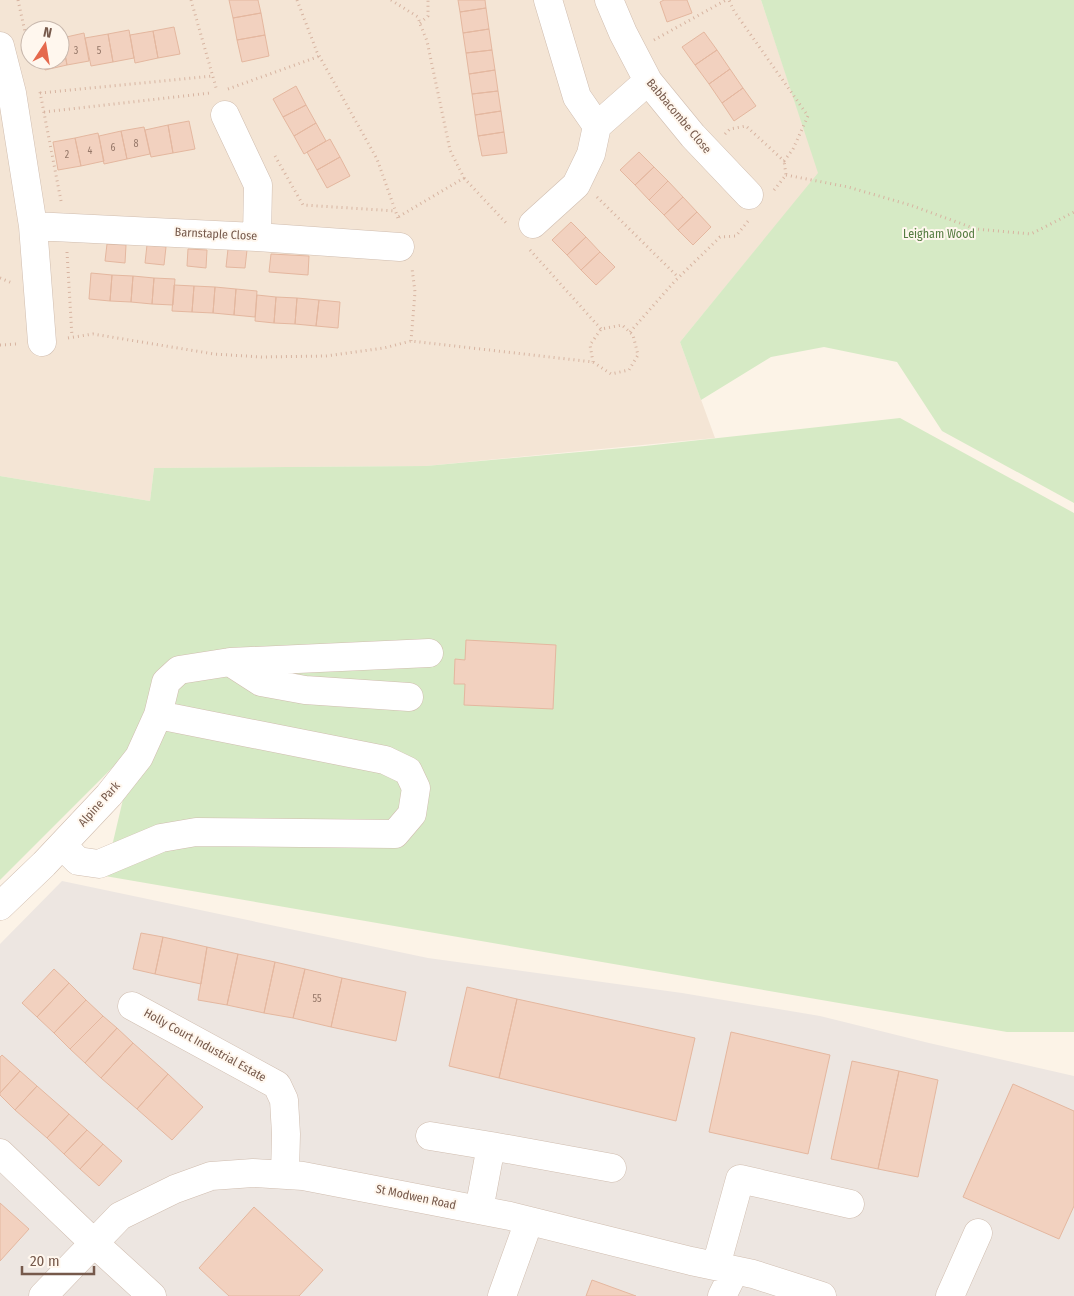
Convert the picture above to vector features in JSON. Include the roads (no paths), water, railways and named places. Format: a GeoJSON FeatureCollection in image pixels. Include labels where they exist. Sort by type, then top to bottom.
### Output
{"type":"FeatureCollection","features":[{"type":"Feature","properties":{"kind":"street"},"geometry":{"type":"LineString","coordinates":[[548,0],[578,97],[597,126]]}},
{"type":"Feature","properties":{"kind":"street","name":"Babbacombe Close"},"geometry":{"type":"LineString","coordinates":[[609,0],[622,33],[648,81],[708,152],[759,200]]}},
{"type":"Feature","properties":{"kind":"street"},"geometry":{"type":"LineString","coordinates":[[0,46],[6,94],[33,226],[42,342]]}},
{"type":"Feature","properties":{"kind":"street"},"geometry":{"type":"LineString","coordinates":[[523,232],[576,185],[591,154],[597,126],[648,81]]}},
{"type":"Feature","properties":{"kind":"street"},"geometry":{"type":"LineString","coordinates":[[228,101],[258,186],[257,237]]}},
{"type":"Feature","properties":{"kind":"street","name":"Barnstaple Close"},"geometry":{"type":"LineString","coordinates":[[33,226],[404,245]]}},
{"type":"Feature","properties":{"kind":"street"},"geometry":{"type":"LineString","coordinates":[[230,662],[429,653]]}},
{"type":"Feature","properties":{"kind":"street"},"geometry":{"type":"LineString","coordinates":[[230,662],[261,682],[305,690],[409,697]]}},
{"type":"Feature","properties":{"kind":"street","name":"Alpine Park"},"geometry":{"type":"LineString","coordinates":[[0,906],[109,795],[140,757],[158,715],[166,682],[178,670],[230,662]]}},
{"type":"Feature","properties":{"kind":"street"},"geometry":{"type":"LineString","coordinates":[[62,845],[78,861],[99,864],[161,838],[196,832],[395,834],[412,814],[416,788],[408,771],[385,760],[158,715]]}},
{"type":"Feature","properties":{"kind":"street","name":"Holly Court Industrial Estate"},"geometry":{"type":"LineString","coordinates":[[132,1006],[277,1085],[284,1100],[286,1134],[285,1174]]}},
{"type":"Feature","properties":{"kind":"street"},"geometry":{"type":"LineString","coordinates":[[430,1136],[612,1168]]}},
{"type":"Feature","properties":{"kind":"street"},"geometry":{"type":"LineString","coordinates":[[479,1210],[491,1146]]}},
{"type":"Feature","properties":{"kind":"street"},"geometry":{"type":"LineString","coordinates":[[0,1153],[94,1244],[152,1296]]}},
{"type":"Feature","properties":{"kind":"street","name":"St Modwen Road"},"geometry":{"type":"LineString","coordinates":[[43,1296],[120,1216],[175,1189],[211,1176],[253,1173],[303,1176],[479,1210],[753,1274],[822,1296]]}},
{"type":"Feature","properties":{"kind":"street"},"geometry":{"type":"LineString","coordinates":[[722,1296],[740,1179],[850,1204]]}},
{"type":"Feature","properties":{"kind":"street"},"geometry":{"type":"LineString","coordinates":[[502,1296],[528,1221]]}},
{"type":"Feature","properties":{"kind":"street"},"geometry":{"type":"LineString","coordinates":[[950,1296],[978,1233]]}},
{"type":"Feature","properties":{"kind":"park label","name":"Leigham Wood"},"geometry":{"type":"Point","coordinates":[939,234]}}]}
